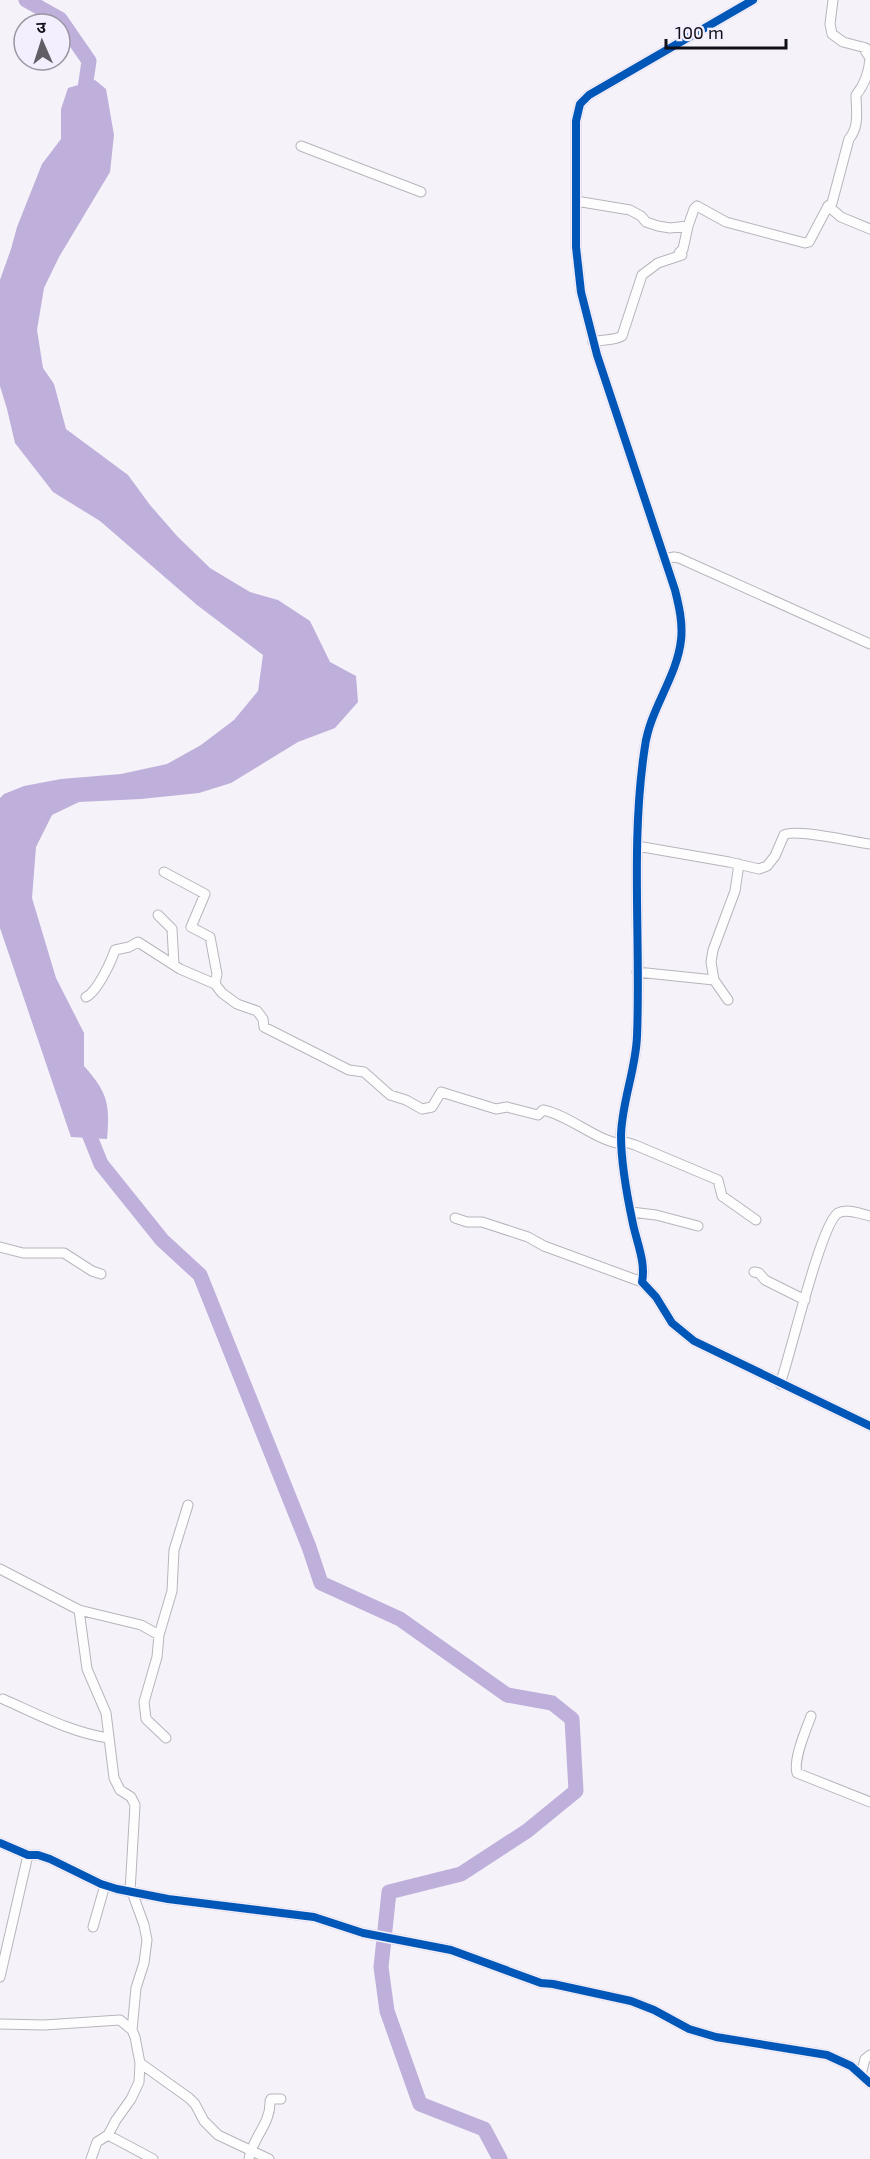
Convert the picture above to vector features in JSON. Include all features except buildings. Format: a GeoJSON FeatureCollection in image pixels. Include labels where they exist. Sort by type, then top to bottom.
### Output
{"type":"FeatureCollection","features":[{"type":"Feature","properties":{"kind":"street"},"geometry":{"type":"LineString","coordinates":[[642,1282],[643,1264],[624,1142],[626,1098],[637,1045],[642,768],[646,737],[678,655],[681,640],[680,609],[668,558],[580,282],[576,248],[580,202],[575,133],[578,108],[585,98],[753,0]]}},
{"type":"Feature","properties":{"kind":"street"},"geometry":{"type":"LineString","coordinates":[[597,340],[616,339],[622,336],[642,275],[658,263],[682,255],[679,253],[683,249],[688,226],[697,206],[726,222],[805,243],[809,242],[828,206],[832,203],[849,139],[855,130],[856,95],[864,86],[868,68],[869,55],[866,48],[843,42],[832,34],[830,24],[833,0]]}},
{"type":"Feature","properties":{"kind":"street"},"geometry":{"type":"LineString","coordinates":[[301,146],[421,192]]}},
{"type":"Feature","properties":{"kind":"street"},"geometry":{"type":"LineString","coordinates":[[580,202],[630,210],[646,222],[657,226],[670,228],[688,226]]}},
{"type":"Feature","properties":{"kind":"street"},"geometry":{"type":"LineString","coordinates":[[828,206],[841,217],[870,229]]}},
{"type":"Feature","properties":{"kind":"street"},"geometry":{"type":"LineString","coordinates":[[668,558],[870,644]]}},
{"type":"Feature","properties":{"kind":"street"},"geometry":{"type":"LineString","coordinates":[[641,847],[759,869],[767,866],[775,856],[784,835],[788,832],[870,844]]}},
{"type":"Feature","properties":{"kind":"street"},"geometry":{"type":"LineString","coordinates":[[728,1000],[714,980],[712,956],[735,891],[739,864]]}},
{"type":"Feature","properties":{"kind":"street"},"geometry":{"type":"LineString","coordinates":[[164,872],[205,894],[191,927],[210,937],[217,974],[215,984]]}},
{"type":"Feature","properties":{"kind":"street"},"geometry":{"type":"LineString","coordinates":[[158,915],[172,929],[174,965]]}},
{"type":"Feature","properties":{"kind":"street"},"geometry":{"type":"LineString","coordinates":[[86,997],[91,995],[115,951],[138,942],[158,957],[215,984],[222,993],[237,1004],[257,1011],[263,1019],[264,1027],[349,1070],[364,1072],[390,1095],[406,1100],[422,1109],[432,1107],[441,1092],[496,1109],[507,1107],[537,1115],[543,1110],[554,1112],[611,1142],[624,1142],[718,1179],[722,1196],[756,1220]]}},
{"type":"Feature","properties":{"kind":"street"},"geometry":{"type":"LineString","coordinates":[[640,973],[714,980]]}},
{"type":"Feature","properties":{"kind":"street"},"geometry":{"type":"LineString","coordinates":[[635,1212],[698,1226]]}},
{"type":"Feature","properties":{"kind":"street"},"geometry":{"type":"LineString","coordinates":[[782,1380],[828,1228],[835,1216],[842,1212],[870,1216]]}},
{"type":"Feature","properties":{"kind":"street"},"geometry":{"type":"LineString","coordinates":[[455,1218],[467,1222],[477,1221],[519,1234],[544,1246],[642,1282],[656,1297],[672,1323],[686,1336],[701,1345],[782,1380],[870,1426]]}},
{"type":"Feature","properties":{"kind":"street"},"geometry":{"type":"LineString","coordinates":[[0,1247],[22,1253],[64,1253],[92,1271],[101,1274]]}},
{"type":"Feature","properties":{"kind":"street"},"geometry":{"type":"LineString","coordinates":[[754,1272],[805,1300]]}},
{"type":"Feature","properties":{"kind":"street"},"geometry":{"type":"LineString","coordinates":[[166,1738],[149,1724],[144,1707],[157,1657],[159,1635],[172,1591],[174,1550],[188,1505]]}},
{"type":"Feature","properties":{"kind":"street"},"geometry":{"type":"LineString","coordinates":[[0,1569],[79,1610],[141,1625],[159,1635]]}},
{"type":"Feature","properties":{"kind":"street"},"geometry":{"type":"LineString","coordinates":[[79,1610],[87,1669],[104,1706],[117,1785],[131,1797],[135,1805],[131,1892],[147,1932],[147,1940],[144,1963],[136,1988],[132,2030]]}},
{"type":"Feature","properties":{"kind":"street"},"geometry":{"type":"LineString","coordinates":[[3,1699],[70,1728],[110,1738]]}},
{"type":"Feature","properties":{"kind":"street"},"geometry":{"type":"LineString","coordinates":[[811,1716],[800,1751],[797,1773],[870,1802]]}},
{"type":"Feature","properties":{"kind":"street"},"geometry":{"type":"LineString","coordinates":[[0,1843],[28,1855],[50,1859],[105,1885],[131,1892],[168,1899],[301,1914],[363,1933],[451,1950],[541,1983],[631,2001],[654,2010],[678,2024],[703,2033],[827,2055],[851,2066],[870,2083]]}},
{"type":"Feature","properties":{"kind":"street"},"geometry":{"type":"LineString","coordinates":[[0,1977],[28,1855]]}},
{"type":"Feature","properties":{"kind":"street"},"geometry":{"type":"LineString","coordinates":[[93,1927],[105,1885]]}},
{"type":"Feature","properties":{"kind":"street"},"geometry":{"type":"LineString","coordinates":[[0,2024],[44,2025],[120,2020],[132,2030],[140,2063],[137,2090],[108,2135],[97,2142],[92,2159]]}},
{"type":"Feature","properties":{"kind":"street"},"geometry":{"type":"LineString","coordinates":[[861,2075],[865,2060],[870,2055]]}},
{"type":"Feature","properties":{"kind":"street"},"geometry":{"type":"LineString","coordinates":[[140,2063],[180,2094],[189,2098],[204,2121],[218,2135],[237,2143],[250,2155],[269,2159]]}},
{"type":"Feature","properties":{"kind":"street"},"geometry":{"type":"LineString","coordinates":[[250,2155],[267,2121],[271,2099],[281,2099]]}},
{"type":"Feature","properties":{"kind":"street"},"geometry":{"type":"LineString","coordinates":[[108,2135],[153,2159]]}},
{"type":"Feature","properties":{"kind":"shaded area"},"geometry":{"type":"Polygon","coordinates":[[[95,80],[106,89],[114,135],[110,172],[59,257],[44,288],[37,330],[43,368],[54,384],[66,429],[128,475],[177,536],[210,568],[250,592],[278,600],[310,621],[330,662],[356,676],[358,702],[335,728],[298,742],[231,783],[199,793],[79,802],[52,815],[36,847],[32,898],[56,978],[84,1033],[84,1066],[106,1099],[107,1139],[71,1137],[0,928],[0,798],[24,786],[61,779],[121,774],[167,764],[201,745],[234,720],[258,691],[263,655],[197,605],[100,521],[53,492],[15,443],[0,386],[0,280],[17,227],[42,164],[61,139],[61,109],[68,88],[95,80]]]}},
{"type":"Feature","properties":{"kind":"waterway"},"geometry":{"type":"LineString","coordinates":[[26,0],[60,19],[89,61],[83,102]]}},
{"type":"Feature","properties":{"kind":"waterway"},"geometry":{"type":"LineString","coordinates":[[83,1119],[101,1164],[162,1240],[200,1275],[309,1547],[321,1583],[400,1619],[507,1695],[552,1703],[572,1719],[576,1791],[527,1831],[461,1874],[389,1892],[381,1967],[387,2011],[420,2104],[484,2129],[500,2159]]}},
{"type":"Feature","properties":{"kind":"cycle path"},"geometry":{"type":"LineString","coordinates":[[753,0],[589,95],[580,104],[576,121],[576,247],[581,292],[597,355],[675,590],[681,627],[679,654],[652,719],[645,746],[637,855],[637,1036],[622,1122],[622,1157],[633,1224],[642,1260],[642,1282],[656,1297],[672,1323],[694,1341],[870,1426]]}},
{"type":"Feature","properties":{"kind":"cycle path"},"geometry":{"type":"LineString","coordinates":[[0,1843],[28,1855],[50,1859],[101,1884],[117,1889],[168,1899],[314,1917],[363,1933],[451,1950],[541,1983],[631,2001],[654,2010],[689,2029],[716,2037],[827,2055],[851,2066],[870,2083]]}}]}
